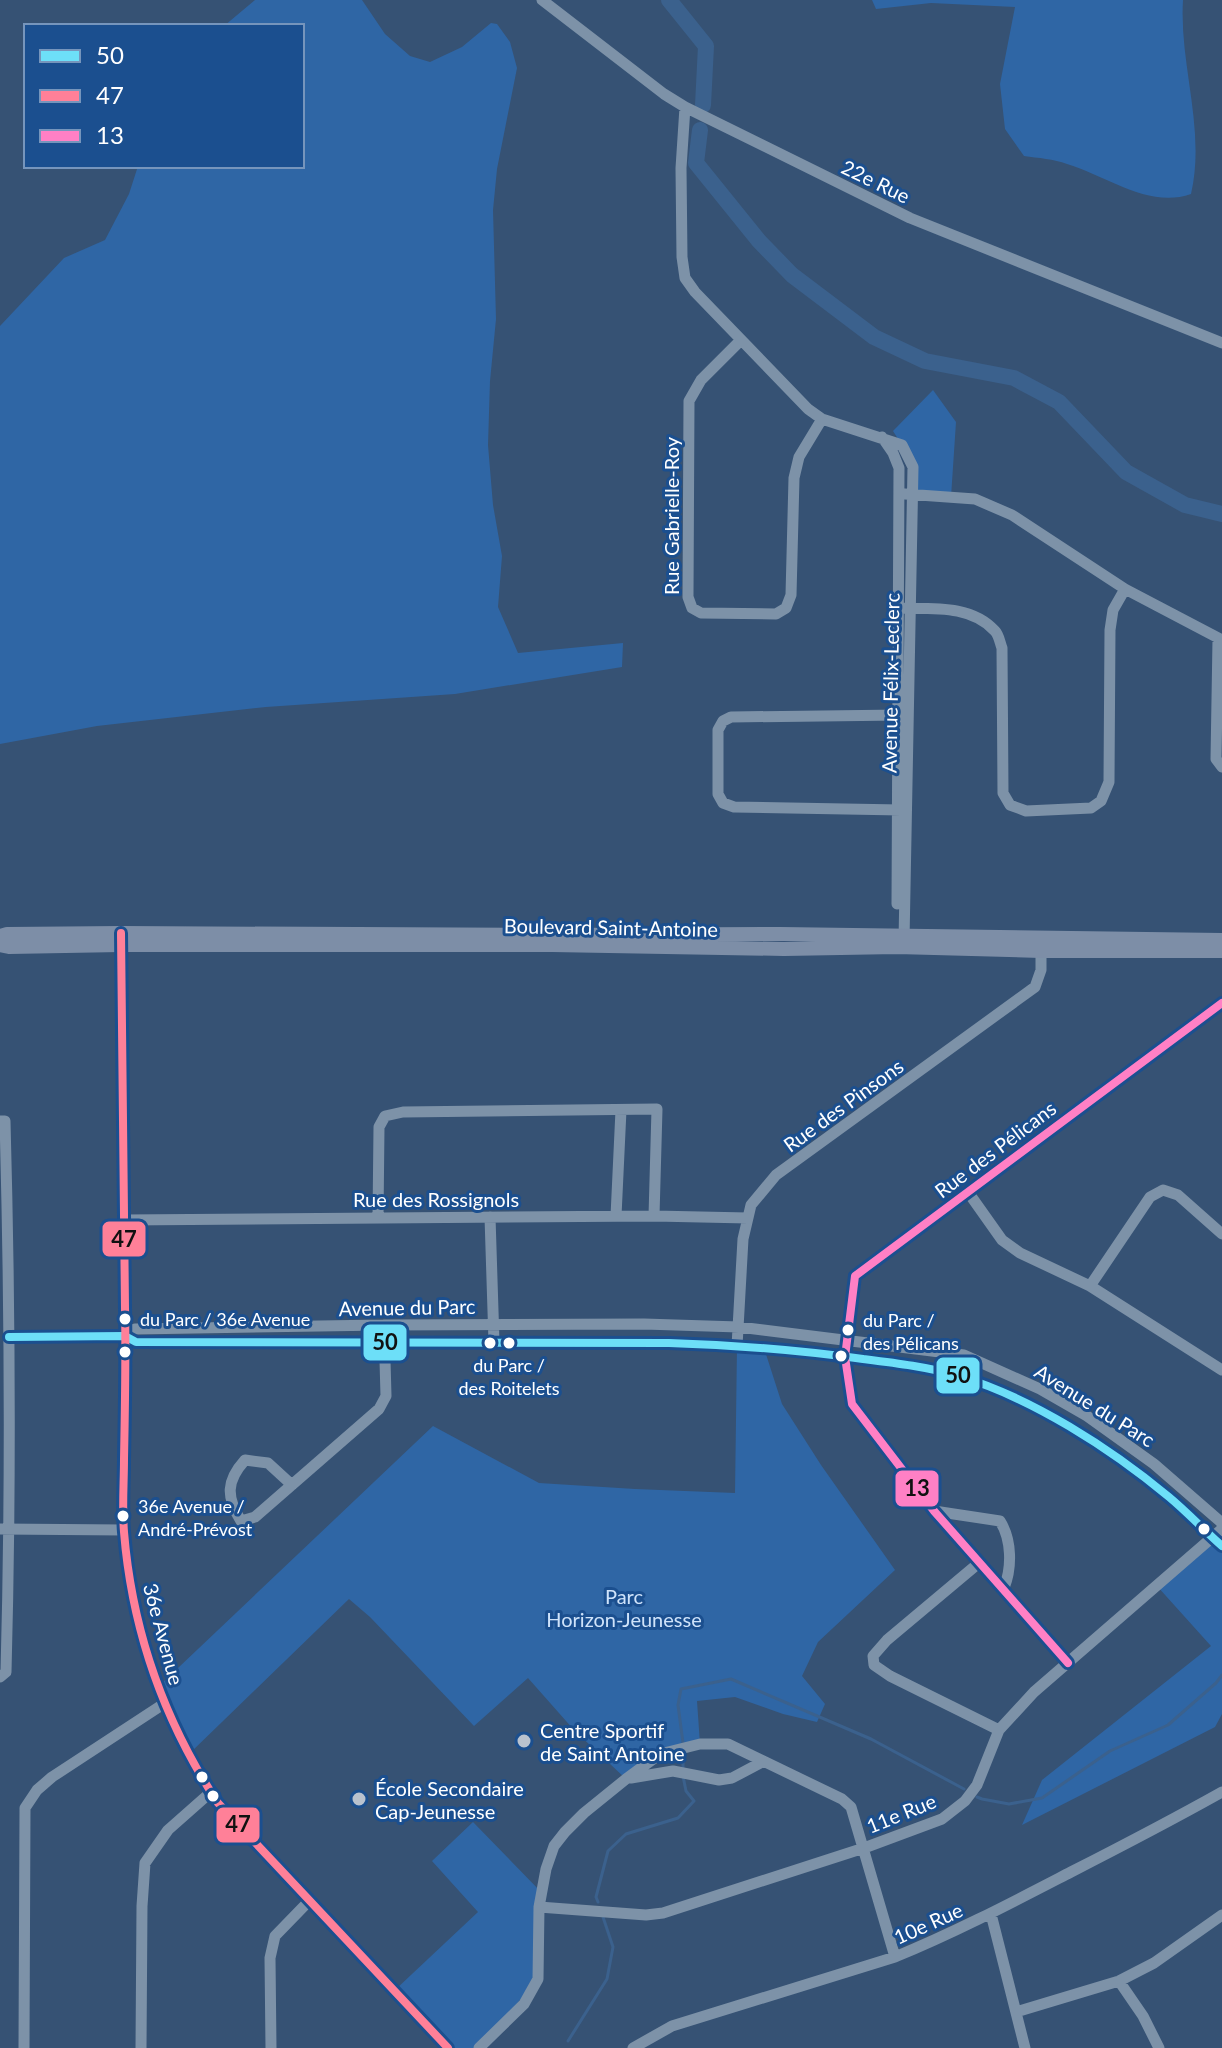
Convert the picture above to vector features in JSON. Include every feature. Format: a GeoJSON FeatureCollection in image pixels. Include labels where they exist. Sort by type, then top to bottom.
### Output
{"type":"FeatureCollection","features":[{"type":"Feature","properties":{"kind":"main road","name":"Boulevard Saint-Antoine"},"geometry":{"type":"LineString","coordinates":[[0,936],[900,942],[1222,951]]}},
{"type":"Feature","properties":{"kind":"main road","name":"Boulevard Saint-Antoine"},"geometry":{"type":"LineString","coordinates":[[0,945],[9,947],[121,939]]}},
{"type":"Feature","properties":{"kind":"main road","name":"Boulevard Saint-Antoine"},"geometry":{"type":"LineString","coordinates":[[1041,944],[1222,940]]}},
{"type":"Feature","properties":{"kind":"street","name":"22e Rue"},"geometry":{"type":"LineString","coordinates":[[542,0],[685,107],[910,218],[1222,343]]}},
{"type":"Feature","properties":{"kind":"street","name":"Avenue Félix-Leclerc"},"geometry":{"type":"LineString","coordinates":[[685,107],[681,168],[685,278],[808,409],[822,419],[902,445],[913,467],[903,608]]}},
{"type":"Feature","properties":{"kind":"street","name":"Rue Gabrielle-Roy"},"geometry":{"type":"LineString","coordinates":[[741,340],[701,380],[689,401],[688,597],[692,608],[701,613],[776,614],[786,608],[791,595],[794,478],[799,457],[822,419]]}},
{"type":"Feature","properties":{"kind":"street","name":"Avenue Félix-Leclerc"},"geometry":{"type":"LineString","coordinates":[[882,437],[899,468],[903,608],[900,942]]}},
{"type":"Feature","properties":{"kind":"street"},"geometry":{"type":"LineString","coordinates":[[899,493],[975,499],[1012,515],[1125,589],[1220,639],[1216,759],[1222,767]]}},
{"type":"Feature","properties":{"kind":"street"},"geometry":{"type":"LineString","coordinates":[[903,608],[956,610],[977,618],[996,632],[1002,648],[1003,793],[1010,805],[1026,811],[1091,808],[1101,801],[1109,782],[1110,630],[1113,610],[1125,589]]}},
{"type":"Feature","properties":{"kind":"street"},"geometry":{"type":"LineString","coordinates":[[901,810],[734,807],[723,803],[718,794],[718,730],[723,721],[731,717],[902,715]]}},
{"type":"Feature","properties":{"kind":"street","name":"36e Avenue"},"geometry":{"type":"LineString","coordinates":[[121,939],[124,1530],[134,1607],[176,1730],[211,1792],[244,1832],[448,2048]]}},
{"type":"Feature","properties":{"kind":"street","name":"Rue des Pinsons"},"geometry":{"type":"LineString","coordinates":[[737,1346],[743,1239],[751,1205],[776,1175],[1035,987],[1041,970],[1041,944]]}},
{"type":"Feature","properties":{"kind":"street","name":"Rue des Pélicans"},"geometry":{"type":"LineString","coordinates":[[1068,1663],[934,1511],[852,1404],[845,1357],[855,1276],[1222,1003]]}},
{"type":"Feature","properties":{"kind":"street"},"geometry":{"type":"LineString","coordinates":[[378,1218],[379,1127],[385,1116],[403,1112],[657,1109],[654,1216]]}},
{"type":"Feature","properties":{"kind":"street"},"geometry":{"type":"LineString","coordinates":[[616,1216],[621,1110]]}},
{"type":"Feature","properties":{"kind":"street"},"geometry":{"type":"LineString","coordinates":[[0,1677],[6,1672],[5,1422],[9,1337],[4,1321],[3,1121]]}},
{"type":"Feature","properties":{"kind":"street"},"geometry":{"type":"LineString","coordinates":[[1090,1286],[1150,1197],[1163,1190],[1178,1195],[1222,1234]]}},
{"type":"Feature","properties":{"kind":"street"},"geometry":{"type":"LineString","coordinates":[[968,1192],[1002,1240],[1020,1253],[1090,1286],[1222,1369]]}},
{"type":"Feature","properties":{"kind":"street","name":"Rue des Rossignols"},"geometry":{"type":"LineString","coordinates":[[124,1220],[616,1216],[748,1218]]}},
{"type":"Feature","properties":{"kind":"street"},"geometry":{"type":"LineString","coordinates":[[490,1217],[494,1342]]}},
{"type":"Feature","properties":{"kind":"street"},"geometry":{"type":"LineString","coordinates":[[642,1343],[644,1324]]}},
{"type":"Feature","properties":{"kind":"street","name":"Avenue du Parc"},"geometry":{"type":"LineString","coordinates":[[125,1336],[135,1329],[644,1324],[739,1327],[964,1355],[1040,1389],[1097,1423],[1154,1464],[1222,1526]]}},
{"type":"Feature","properties":{"kind":"street"},"geometry":{"type":"LineString","coordinates":[[292,1485],[268,1463],[245,1460],[233,1474],[230,1490],[234,1510],[241,1521],[255,1517],[292,1485],[379,1409],[386,1396],[384,1325]]}},
{"type":"Feature","properties":{"kind":"street","name":"Avenue du Parc"},"geometry":{"type":"LineString","coordinates":[[9,1337],[125,1336],[136,1342],[737,1346],[845,1357],[958,1376],[1030,1406],[1106,1449],[1171,1498],[1217,1542]]}},
{"type":"Feature","properties":{"kind":"street"},"geometry":{"type":"LineString","coordinates":[[934,1511],[1000,1521],[1007,1532],[1009,1575],[1004,1588]]}},
{"type":"Feature","properties":{"kind":"street","name":"11e Rue"},"geometry":{"type":"LineString","coordinates":[[539,1907],[646,1915],[663,1913],[864,1848],[942,1819],[965,1801],[977,1785],[999,1730],[1034,1692],[1217,1542],[1222,1526]]}},
{"type":"Feature","properties":{"kind":"street"},"geometry":{"type":"LineString","coordinates":[[5,1529],[124,1530]]}},
{"type":"Feature","properties":{"kind":"street"},"geometry":{"type":"LineString","coordinates":[[980,1562],[887,1640],[873,1656],[874,1665],[999,1730]]}},
{"type":"Feature","properties":{"kind":"street"},"geometry":{"type":"LineString","coordinates":[[24,2048],[25,1808],[37,1790],[52,1777],[165,1703]]}},
{"type":"Feature","properties":{"kind":"street"},"geometry":{"type":"LineString","coordinates":[[479,2048],[524,2004],[538,1979],[539,1907],[554,1846],[584,1813],[660,1754],[700,1744],[728,1744],[842,1799],[851,1807],[895,1957]]}},
{"type":"Feature","properties":{"kind":"street"},"geometry":{"type":"LineString","coordinates":[[626,1779],[673,1771],[719,1780],[732,1778],[762,1762]]}},
{"type":"Feature","properties":{"kind":"street"},"geometry":{"type":"LineString","coordinates":[[141,2048],[145,1863],[168,1830],[211,1792]]}},
{"type":"Feature","properties":{"kind":"street","name":"10e Rue"},"geometry":{"type":"LineString","coordinates":[[633,2048],[672,2026],[895,1957],[991,1914],[1222,1792]]}},
{"type":"Feature","properties":{"kind":"street"},"geometry":{"type":"LineString","coordinates":[[274,2047],[270,1958],[275,1936],[309,1901]]}},
{"type":"Feature","properties":{"kind":"street"},"geometry":{"type":"LineString","coordinates":[[991,1914],[1025,2048]]}},
{"type":"Feature","properties":{"kind":"street"},"geometry":{"type":"LineString","coordinates":[[1016,2012],[1119,1981],[1154,1963],[1222,1915]]}},
{"type":"Feature","properties":{"kind":"street"},"geometry":{"type":"LineString","coordinates":[[1119,1981],[1143,2016],[1159,2048]]}},
{"type":"Feature","properties":{"kind":"green space"},"geometry":{"type":"Polygon","coordinates":[[[255,0],[362,0],[385,34],[410,56],[430,62],[462,47],[491,23],[497,24],[510,42],[517,68],[497,169],[493,210],[496,319],[488,445],[493,505],[502,556],[498,607],[518,653],[623,643],[622,667],[455,694],[266,707],[97,726],[0,744],[0,326],[64,258],[105,240],[129,194],[137,168],[304,168],[304,24],[226,24],[255,0]]]}},
{"type":"Feature","properties":{"kind":"green space"},"geometry":{"type":"Polygon","coordinates":[[[872,0],[1183,0],[1196,145],[1191,194],[1175,198],[1144,194],[1062,162],[1024,156],[1005,129],[1000,84],[1015,7],[931,3],[876,9],[872,0]]]}},
{"type":"Feature","properties":{"kind":"green space"},"geometry":{"type":"Polygon","coordinates":[[[933,390],[956,422],[951,497],[912,494],[913,467],[893,431],[933,390]]]}},
{"type":"Feature","properties":{"kind":"green space","name":"Parc Horizon-Jeunesse"},"geometry":{"type":"Polygon","coordinates":[[[737,1346],[764,1348],[782,1404],[895,1570],[818,1642],[802,1676],[825,1704],[817,1722],[735,1697],[697,1701],[700,1744],[660,1754],[626,1779],[574,1730],[528,1678],[474,1726],[349,1599],[189,1754],[159,1686],[433,1426],[539,1483],[735,1493],[737,1346]]]}},
{"type":"Feature","properties":{"kind":"green space"},"geometry":{"type":"Polygon","coordinates":[[[1213,1537],[1222,1546],[1222,1714],[1215,1727],[1022,1825],[1042,1780],[1211,1646],[1157,1586],[1213,1537]]]}},
{"type":"Feature","properties":{"kind":"green space"},"geometry":{"type":"Polygon","coordinates":[[[473,1822],[542,1893],[538,1979],[479,2048],[448,2048],[395,1990],[478,1912],[432,1861],[473,1822]]]}},
{"type":"Feature","properties":{"kind":"waterway"},"geometry":{"type":"LineString","coordinates":[[669,0],[706,46],[703,105]]}},
{"type":"Feature","properties":{"kind":"waterway"},"geometry":{"type":"LineString","coordinates":[[700,130],[696,163],[759,241],[792,275],[874,337],[925,361],[1014,378],[1059,402],[1126,472],[1185,505],[1222,514]]}},
{"type":"Feature","properties":{"kind":"waterway"},"geometry":{"type":"LineString","coordinates":[[977,1797],[1009,1804],[1042,1798],[1110,1751],[1168,1725],[1222,1675]]}},
{"type":"Feature","properties":{"kind":"waterway"},"geometry":{"type":"LineString","coordinates":[[683,1743],[678,1705],[681,1689],[731,1679],[871,1739],[964,1789]]}},
{"type":"Feature","properties":{"kind":"waterway"},"geometry":{"type":"LineString","coordinates":[[683,1753],[683,1768]]}},
{"type":"Feature","properties":{"kind":"waterway"},"geometry":{"type":"LineString","coordinates":[[598,1902],[596,1897],[608,1851],[626,1834],[678,1818],[694,1801],[686,1791],[683,1776]]}},
{"type":"Feature","properties":{"kind":"waterway"},"geometry":{"type":"LineString","coordinates":[[568,2041],[607,1979],[613,1947],[603,1917]]}},
{"type":"Feature","properties":{"kind":"transit line","name":"47"},"geometry":{"type":"LineString","coordinates":[[121,933],[125,1346],[123,1523],[134,1604],[143,1639],[182,1740],[218,1803],[448,2048]]}},
{"type":"Feature","properties":{"kind":"transit line","name":"13"},"geometry":{"type":"LineString","coordinates":[[1068,1663],[934,1511],[852,1404],[845,1357],[855,1276],[1222,1003]]}},
{"type":"Feature","properties":{"kind":"transit line","name":"50"},"geometry":{"type":"LineString","coordinates":[[9,1337],[125,1336],[136,1342],[669,1343],[791,1351],[911,1366],[987,1386],[1069,1426],[1146,1479],[1222,1546]]}},
{"type":"Feature","properties":{"kind":"place","name":"du Parc / 36e Avenue"},"geometry":{"type":"Point","coordinates":[125,1319]}},
{"type":"Feature","properties":{"kind":"place","name":"du Parc / des Pélicans"},"geometry":{"type":"Point","coordinates":[848,1330]}},
{"type":"Feature","properties":{"kind":"place","name":"du Parc / des Roitelets"},"geometry":{"type":"Point","coordinates":[509,1343]}},
{"type":"Feature","properties":{"kind":"place","name":"36e Avenue / André-Prévost"},"geometry":{"type":"Point","coordinates":[123,1516]}},
{"type":"Feature","properties":{"kind":"place","name":"Centre Sportif de Saint Antoine"},"geometry":{"type":"Point","coordinates":[524,1741]}},
{"type":"Feature","properties":{"kind":"place","name":"École Secondaire Cap-Jeunesse"},"geometry":{"type":"Point","coordinates":[359,1799]}}]}
